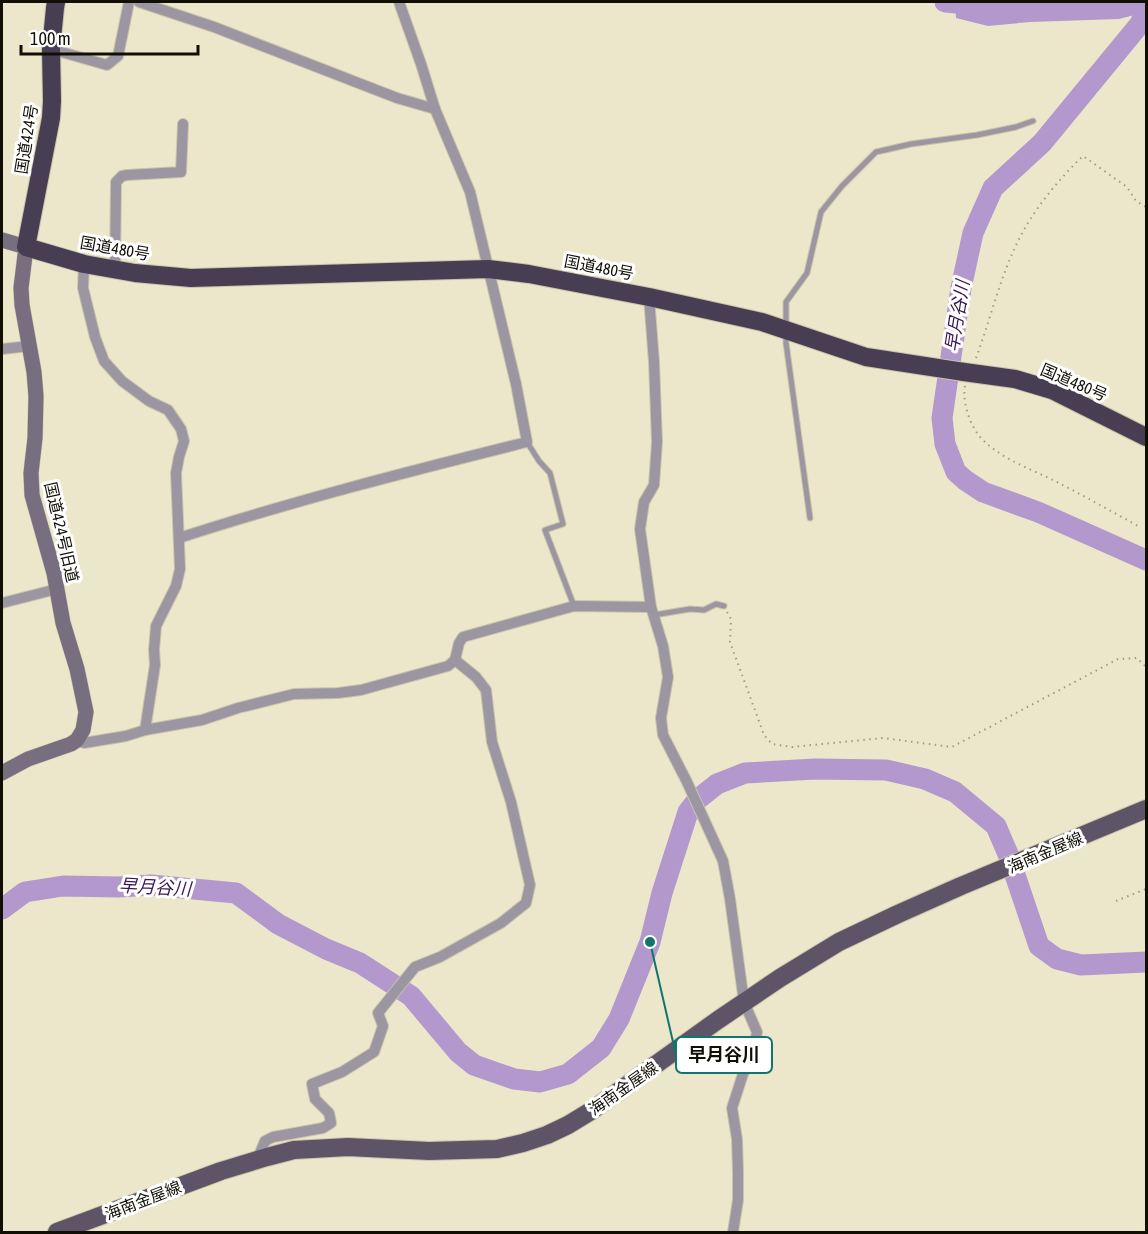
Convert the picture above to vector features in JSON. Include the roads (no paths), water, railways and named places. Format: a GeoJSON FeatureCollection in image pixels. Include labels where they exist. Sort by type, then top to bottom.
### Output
{"type":"FeatureCollection","features":[{"type":"Feature","properties":{"kind":"highway","name":"国道424号"},"geometry":{"type":"LineString","coordinates":[[26,247],[51,118],[51,49],[57,2]]}},
{"type":"Feature","properties":{"kind":"highway","name":"国道480号"},"geometry":{"type":"LineString","coordinates":[[26,247],[84,264],[115,270],[191,278],[488,269],[529,274],[762,322],[866,357],[1015,379],[1052,390],[1146,437]]}},
{"type":"Feature","properties":{"kind":"main road","name":"海南金屋線"},"geometry":{"type":"LineString","coordinates":[[57,1233],[221,1171],[294,1150],[348,1147],[472,1151],[497,1149],[547,1135],[591,1111],[744,1002],[839,942],[961,886],[1146,809]]}},
{"type":"Feature","properties":{"kind":"street"},"geometry":{"type":"LineString","coordinates":[[51,49],[107,65],[118,56],[129,2]]}},
{"type":"Feature","properties":{"kind":"street"},"geometry":{"type":"LineString","coordinates":[[139,2],[214,27],[397,98],[435,109]]}},
{"type":"Feature","properties":{"kind":"street"},"geometry":{"type":"LineString","coordinates":[[178,538],[364,483],[526,442],[516,384],[470,192],[435,109],[422,64],[399,2]]}},
{"type":"Feature","properties":{"kind":"street"},"geometry":{"type":"LineString","coordinates":[[115,270],[116,182],[127,174],[182,172],[183,124]]}},
{"type":"Feature","properties":{"kind":"street"},"geometry":{"type":"LineString","coordinates":[[2,240],[26,247]]}},
{"type":"Feature","properties":{"kind":"street","name":"国道424号旧道"},"geometry":{"type":"LineString","coordinates":[[26,247],[21,288],[34,372],[36,419],[31,473],[32,495],[86,712],[83,730],[77,740]]}},
{"type":"Feature","properties":{"kind":"street"},"geometry":{"type":"LineString","coordinates":[[84,264],[83,288],[95,337],[104,361],[123,381],[149,401],[168,410],[181,429],[184,441],[178,457],[177,473],[180,569],[176,586],[156,626],[155,665],[145,730]]}},
{"type":"Feature","properties":{"kind":"street"},"geometry":{"type":"LineString","coordinates":[[649,297],[657,442],[654,485],[644,502],[640,529],[652,611],[663,646],[668,677],[661,718],[663,735],[723,861],[744,1002],[757,1032],[753,1053],[743,1074],[732,1108],[737,1139],[738,1172],[738,1200],[733,1233]]}},
{"type":"Feature","properties":{"kind":"street"},"geometry":{"type":"LineString","coordinates":[[2,348],[30,346]]}},
{"type":"Feature","properties":{"kind":"street"},"geometry":{"type":"LineString","coordinates":[[2,603],[57,589]]}},
{"type":"Feature","properties":{"kind":"street"},"geometry":{"type":"LineString","coordinates":[[2,773],[28,759],[77,740],[84,743],[202,720],[294,694],[361,690],[448,666],[455,660],[463,637],[574,606],[652,611]]}},
{"type":"Feature","properties":{"kind":"street"},"geometry":{"type":"LineString","coordinates":[[257,1160],[265,1141],[273,1137],[323,1128],[331,1122],[329,1113],[315,1099],[312,1084],[342,1072],[374,1053],[383,1026],[378,1014],[415,967],[440,957],[501,923],[526,903],[530,885],[511,802],[492,742],[486,690],[476,677],[455,660]]}},
{"type":"Feature","properties":{"kind":"lane"},"geometry":{"type":"LineString","coordinates":[[810,518],[786,343],[786,302],[807,273],[821,212],[842,186],[876,152],[911,144],[996,131],[1033,121]]}},
{"type":"Feature","properties":{"kind":"lane"},"geometry":{"type":"LineString","coordinates":[[526,442],[550,473],[563,524],[545,530],[574,606]]}},
{"type":"Feature","properties":{"kind":"lane"},"geometry":{"type":"LineString","coordinates":[[652,611],[704,610],[716,604],[724,606]]}},
{"type":"Feature","properties":{"kind":"waterway"},"geometry":{"type":"LineString","coordinates":[[945,2],[1004,7],[1037,2]]}},
{"type":"Feature","properties":{"kind":"waterway","name":"早月谷川"},"geometry":{"type":"LineString","coordinates":[[1146,11],[1140,24],[1042,143],[993,188],[973,233],[961,288],[942,418],[945,444],[956,472],[965,480],[983,492],[1038,512],[1146,560]]}},
{"type":"Feature","properties":{"kind":"waterway","name":"早月谷川"},"geometry":{"type":"LineString","coordinates":[[2,909],[25,892],[63,886],[151,885],[236,893],[278,924],[326,949],[360,963],[411,996],[458,1052],[474,1065],[514,1079],[540,1082],[568,1074],[601,1048],[619,1019],[650,942],[662,893],[688,812],[698,799],[717,784],[745,773],[815,769],[886,770],[925,779],[955,792],[996,826],[1008,854],[1039,946],[1057,959],[1081,965],[1146,962]]}},
{"type":"Feature","properties":{"kind":"place","name":"早月谷川"},"geometry":{"type":"Point","coordinates":[650,942]}}]}
